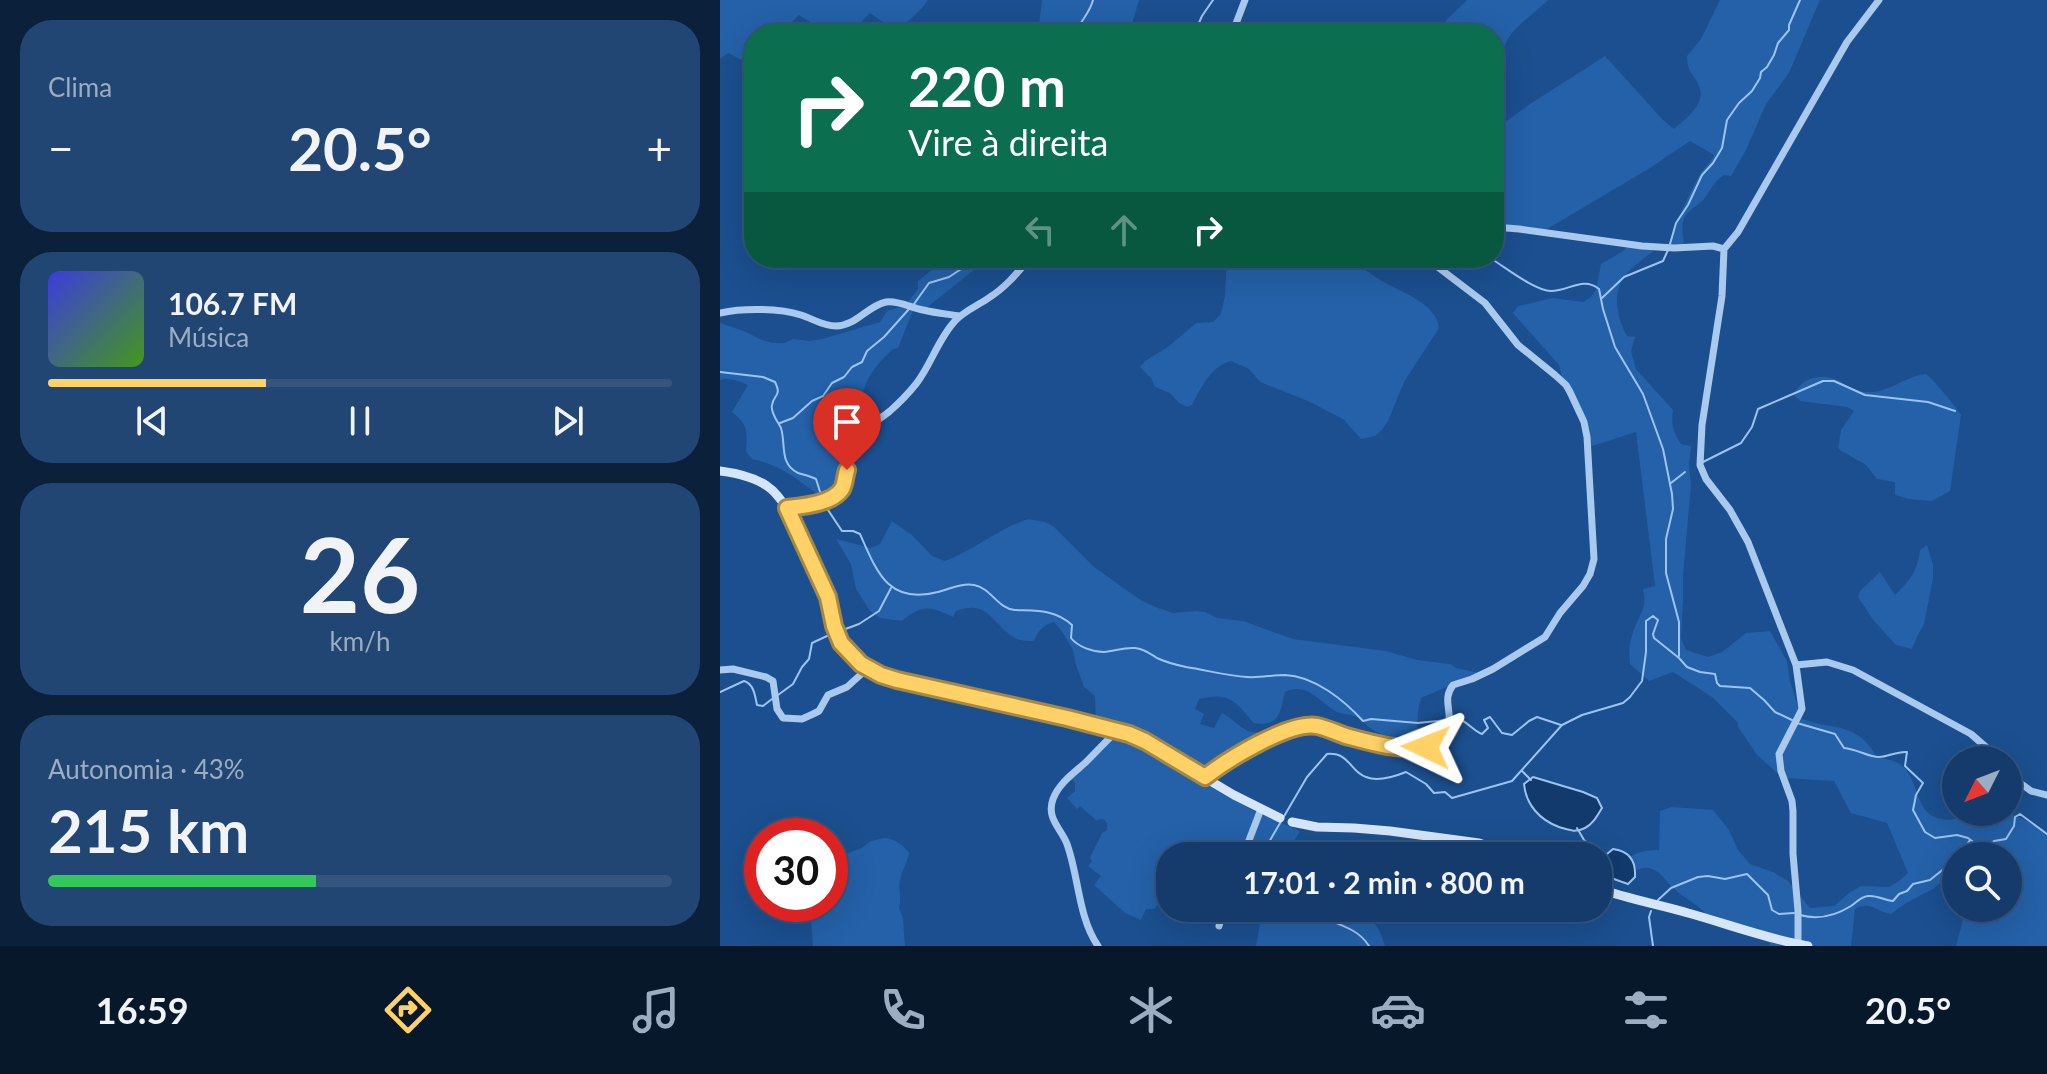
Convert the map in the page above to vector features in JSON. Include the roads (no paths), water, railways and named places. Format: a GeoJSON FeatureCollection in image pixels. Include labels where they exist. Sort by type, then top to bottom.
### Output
{"type":"FeatureCollection","features":[{"type":"Feature","properties":{"kind":"street"},"geometry":{"type":"LineString","coordinates":[[1236,24],[1245,0]]}},
{"type":"Feature","properties":{"kind":"street"},"geometry":{"type":"LineString","coordinates":[[1612,893],[1803,945],[1793,854],[1792,801],[1781,771],[1779,754],[1801,714],[1802,700],[1796,665],[1748,542],[1700,465],[1702,425],[1722,296],[1724,249],[1738,232],[1847,42],[1879,0]]}},
{"type":"Feature","properties":{"kind":"street"},"geometry":{"type":"LineString","coordinates":[[1504,228],[1642,246],[1724,249]]}},
{"type":"Feature","properties":{"kind":"street"},"geometry":{"type":"LineString","coordinates":[[787,508],[819,502],[843,488],[859,437],[914,386],[960,316],[1002,288],[1021,268]]}},
{"type":"Feature","properties":{"kind":"street"},"geometry":{"type":"LineString","coordinates":[[1205,777],[1272,737],[1304,726],[1318,726],[1406,749],[1426,747],[1436,742],[1449,724],[1447,697],[1453,685],[1493,669],[1545,637],[1590,574],[1594,564],[1594,548],[1589,453],[1584,422],[1577,405],[1566,385],[1518,345],[1485,303],[1438,268]]}},
{"type":"Feature","properties":{"kind":"street"},"geometry":{"type":"LineString","coordinates":[[720,313],[756,309],[791,313],[836,326],[855,320],[871,308],[892,302],[960,316]]}},
{"type":"Feature","properties":{"kind":"street"},"geometry":{"type":"LineString","coordinates":[[720,471],[744,476],[767,486],[779,496],[828,597],[837,637],[854,658],[881,675],[1067,718],[1145,741],[1261,809],[1292,822],[1471,842]]}},
{"type":"Feature","properties":{"kind":"street"},"geometry":{"type":"LineString","coordinates":[[1796,665],[1827,662],[1853,670],[1971,734],[1985,746]]}},
{"type":"Feature","properties":{"kind":"street"},"geometry":{"type":"LineString","coordinates":[[720,670],[733,669],[773,681],[777,709],[787,720],[802,719],[819,711],[828,695],[847,687],[868,668]]}},
{"type":"Feature","properties":{"kind":"street"},"geometry":{"type":"LineString","coordinates":[[1098,946],[1082,905],[1067,844],[1053,821],[1051,807],[1062,784],[1117,731]]}},
{"type":"Feature","properties":{"kind":"street"},"geometry":{"type":"LineString","coordinates":[[2022,784],[2031,791],[2047,795]]}},
{"type":"Feature","properties":{"kind":"street"},"geometry":{"type":"LineString","coordinates":[[1248,842],[1261,809]]}},
{"type":"Feature","properties":{"kind":"street"},"geometry":{"type":"LineString","coordinates":[[1219,926],[1220,922]]}},
{"type":"Feature","properties":{"kind":"waterway"},"geometry":{"type":"LineString","coordinates":[[1081,24],[1093,0]]}},
{"type":"Feature","properties":{"kind":"waterway"},"geometry":{"type":"LineString","coordinates":[[1198,24],[1213,0]]}},
{"type":"Feature","properties":{"kind":"waterway"},"geometry":{"type":"LineString","coordinates":[[1670,244],[1676,223],[1702,175],[1722,148],[1727,120],[1752,91],[1761,72],[1767,67],[1778,43],[1789,30],[1800,0]]}},
{"type":"Feature","properties":{"kind":"waterway"},"geometry":{"type":"LineString","coordinates":[[1602,298],[1624,277],[1663,261],[1668,250]]}},
{"type":"Feature","properties":{"kind":"waterway"},"geometry":{"type":"LineString","coordinates":[[1504,267],[1544,290],[1582,284],[1599,289],[1615,347],[1643,394],[1663,449],[1673,509],[1666,539],[1666,573],[1679,622],[1679,656]]}},
{"type":"Feature","properties":{"kind":"waterway"},"geometry":{"type":"LineString","coordinates":[[914,304],[929,283],[949,277],[963,268]]}},
{"type":"Feature","properties":{"kind":"waterway"},"geometry":{"type":"LineString","coordinates":[[780,423],[793,418],[812,401],[823,396],[832,383],[862,362],[867,351],[909,309]]}},
{"type":"Feature","properties":{"kind":"waterway"},"geometry":{"type":"LineString","coordinates":[[720,372],[763,377],[775,382],[778,393],[772,408],[781,428],[788,464],[798,473],[816,479],[822,498]]}},
{"type":"Feature","properties":{"kind":"waterway"},"geometry":{"type":"LineString","coordinates":[[1701,463],[1741,443],[1752,427],[1758,409],[1823,381],[1834,381],[1865,395],[1928,402],[1955,411]]}},
{"type":"Feature","properties":{"kind":"waterway"},"geometry":{"type":"LineString","coordinates":[[1671,483],[1685,472]]}},
{"type":"Feature","properties":{"kind":"waterway"},"geometry":{"type":"LineString","coordinates":[[824,504],[842,531],[860,534],[872,561],[887,582],[907,594],[921,595],[974,585],[1009,609],[1059,616],[1072,625],[1071,638],[1091,650],[1104,652],[1135,648],[1171,663],[1224,674],[1296,676],[1328,690],[1363,721],[1418,723],[1447,720]]}},
{"type":"Feature","properties":{"kind":"waterway"},"geometry":{"type":"LineString","coordinates":[[840,631],[859,624],[879,611],[891,588]]}},
{"type":"Feature","properties":{"kind":"waterway"},"geometry":{"type":"LineString","coordinates":[[1269,842],[1307,777],[1327,754],[1341,756],[1361,774],[1371,778],[1387,778],[1406,772],[1434,793],[1445,792],[1452,798],[1512,781],[1562,725],[1582,715],[1623,703],[1630,697],[1642,681],[1646,621],[1653,616],[1658,620],[1654,638],[1687,667],[1715,674],[1720,686],[1750,688],[1775,712],[1792,720]]}},
{"type":"Feature","properties":{"kind":"waterway"},"geometry":{"type":"LineString","coordinates":[[778,695],[793,684],[809,659],[812,643],[827,636]]}},
{"type":"Feature","properties":{"kind":"waterway"},"geometry":{"type":"LineString","coordinates":[[720,692],[744,681],[752,688],[757,705],[763,706],[772,699]]}},
{"type":"Feature","properties":{"kind":"waterway"},"geometry":{"type":"LineString","coordinates":[[1454,719],[1482,734],[1488,728],[1484,720],[1490,717],[1502,733],[1512,735],[1537,717],[1561,725]]}},
{"type":"Feature","properties":{"kind":"waterway"},"geometry":{"type":"LineString","coordinates":[[1797,723],[1835,734],[1844,748],[1871,756],[1907,752],[1905,766],[1923,783],[1913,810],[1925,832],[1935,838],[1957,835],[1968,838],[1983,849],[1994,841],[2006,839],[2014,826],[2015,817],[2020,814],[2047,834]]}},
{"type":"Feature","properties":{"kind":"waterway"},"geometry":{"type":"LineString","coordinates":[[1522,771],[1531,780]]}},
{"type":"Feature","properties":{"kind":"waterway"},"geometry":{"type":"LineString","coordinates":[[1577,828],[1587,842]]}},
{"type":"Feature","properties":{"kind":"waterway"},"geometry":{"type":"LineString","coordinates":[[1800,915],[1833,915],[1868,896],[1893,901],[1913,884],[1930,880],[1942,870]]}},
{"type":"Feature","properties":{"kind":"waterway"},"geometry":{"type":"LineString","coordinates":[[1658,900],[1671,888],[1698,877],[1725,879],[1747,874],[1768,895],[1772,910],[1779,914],[1794,913]]}},
{"type":"Feature","properties":{"kind":"waterway"},"geometry":{"type":"LineString","coordinates":[[1651,911],[1653,946]]}},
{"type":"Feature","properties":{"kind":"waterway"},"geometry":{"type":"LineString","coordinates":[[1333,922],[1350,929],[1369,946]]}}]}
